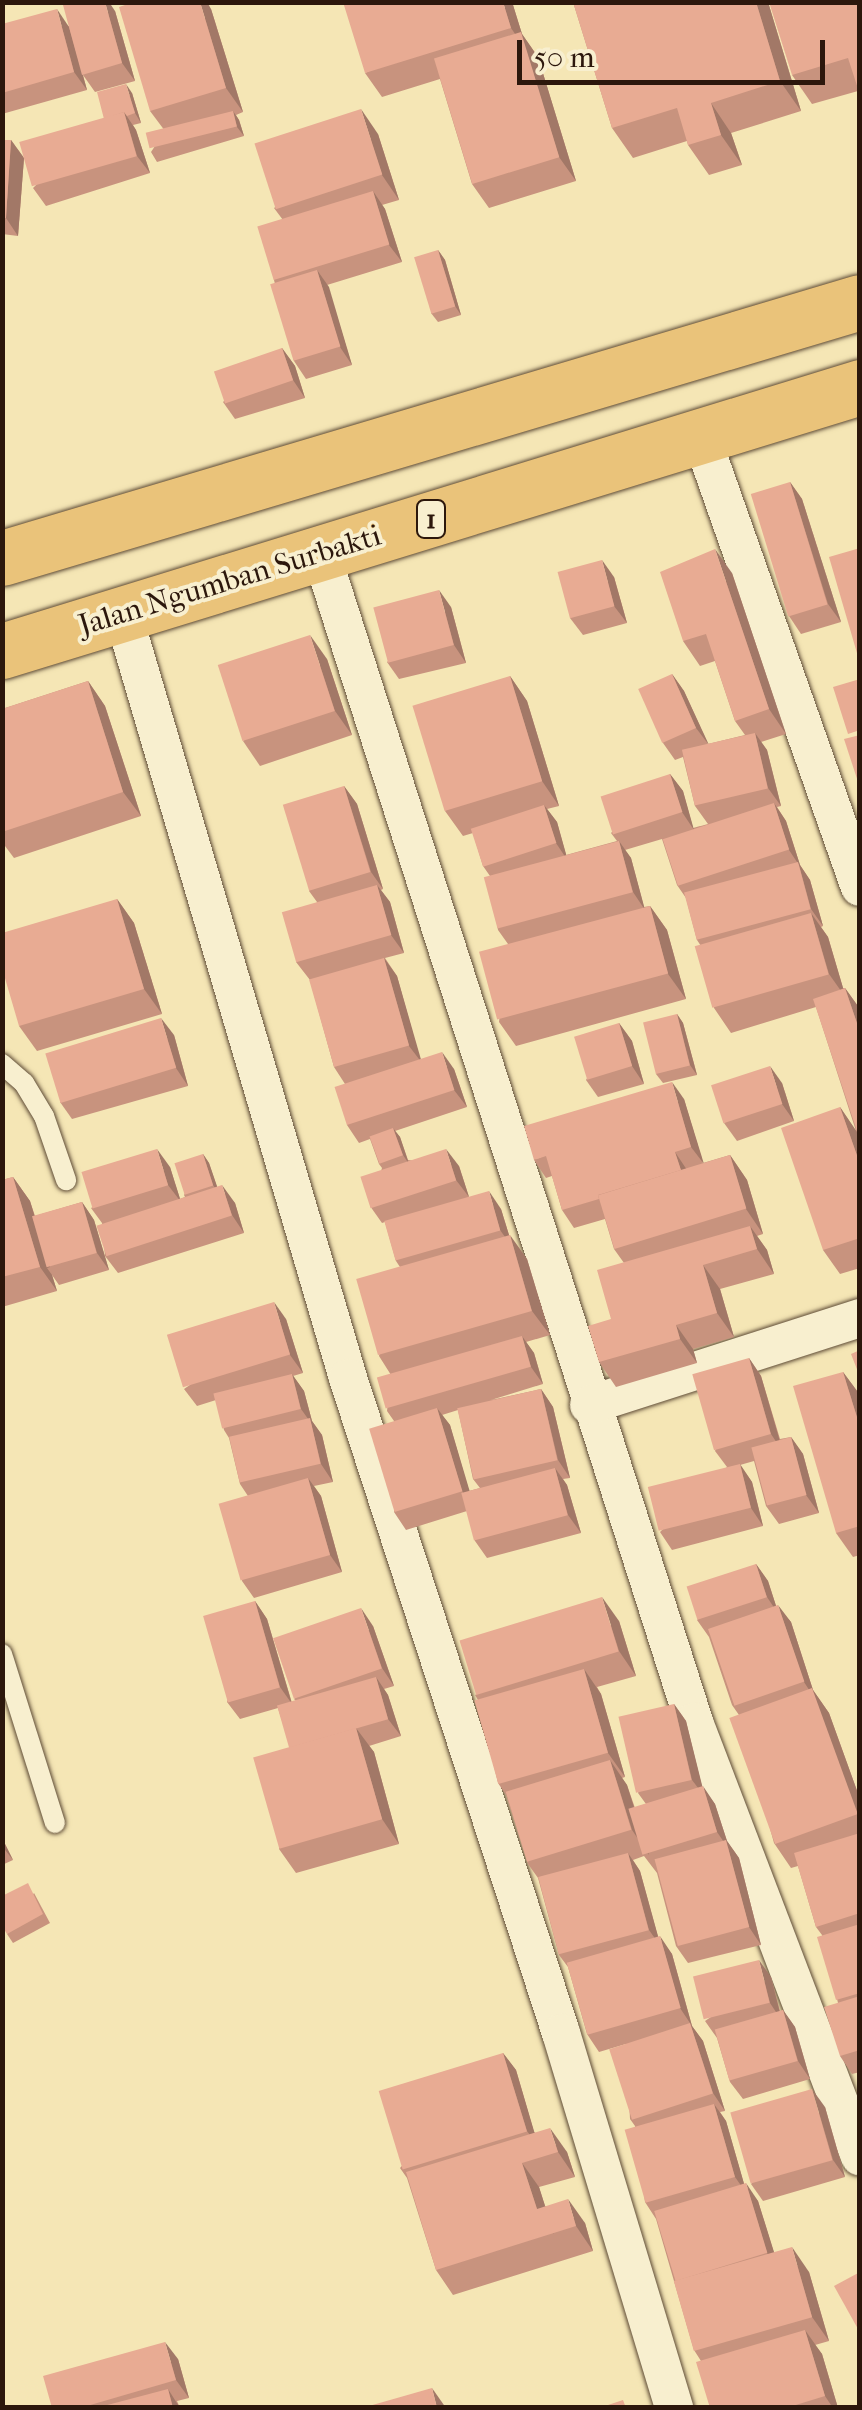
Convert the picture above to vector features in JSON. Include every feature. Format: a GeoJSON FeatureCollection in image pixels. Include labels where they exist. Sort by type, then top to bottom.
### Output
{"type":"FeatureCollection","features":[{"type":"Feature","properties":{"kind":"highway"},"geometry":{"type":"LineString","coordinates":[[2,558],[860,302]]}},
{"type":"Feature","properties":{"kind":"highway","name":"Jalan Ngumban Surbakti"},"geometry":{"type":"LineString","coordinates":[[2,651],[860,388]]}},
{"type":"Feature","properties":{"kind":"street"},"geometry":{"type":"LineString","coordinates":[[701,436],[860,887]]}},
{"type":"Feature","properties":{"kind":"street"},"geometry":{"type":"LineString","coordinates":[[321,553],[589,1405],[694,1722],[860,2156]]}},
{"type":"Feature","properties":{"kind":"street"},"geometry":{"type":"LineString","coordinates":[[123,614],[348,1378],[561,2033],[674,2408]]}},
{"type":"Feature","properties":{"kind":"street"},"geometry":{"type":"LineString","coordinates":[[589,1405],[860,1318]]}},
{"type":"Feature","properties":{"kind":"lane"},"geometry":{"type":"LineString","coordinates":[[2,1064],[24,1083],[44,1116],[66,1180]]}},
{"type":"Feature","properties":{"kind":"lane"},"geometry":{"type":"LineString","coordinates":[[2,1654],[55,1823]]}},
{"type":"Feature","properties":{"kind":"building"},"geometry":{"type":"Polygon","coordinates":[[[105,2],[122,63],[82,75],[63,5],[105,2]]]}},
{"type":"Feature","properties":{"kind":"building"},"geometry":{"type":"Polygon","coordinates":[[[134,2],[200,2],[226,88],[150,111],[119,7],[134,2]]]}},
{"type":"Feature","properties":{"kind":"building"},"geometry":{"type":"Polygon","coordinates":[[[343,2],[503,2],[511,28],[365,73],[343,2]]]}},
{"type":"Feature","properties":{"kind":"building"},"geometry":{"type":"Polygon","coordinates":[[[573,2],[756,2],[780,81],[711,103],[721,135],[688,145],[677,108],[612,128],[573,2]]]}},
{"type":"Feature","properties":{"kind":"building"},"geometry":{"type":"Polygon","coordinates":[[[769,2],[860,2],[860,95],[848,58],[792,75],[769,2]]]}},
{"type":"Feature","properties":{"kind":"building"},"geometry":{"type":"Polygon","coordinates":[[[57,9],[74,72],[2,93],[2,24],[57,9]]]}},
{"type":"Feature","properties":{"kind":"building"},"geometry":{"type":"Polygon","coordinates":[[[521,32],[559,157],[472,184],[434,59],[521,32]]]}},
{"type":"Feature","properties":{"kind":"building"},"geometry":{"type":"Polygon","coordinates":[[[126,84],[135,113],[127,116],[124,112],[104,119],[97,92],[126,84]]]}},
{"type":"Feature","properties":{"kind":"building"},"geometry":{"type":"Polygon","coordinates":[[[361,109],[382,175],[276,209],[254,144],[361,109]]]}},
{"type":"Feature","properties":{"kind":"building"},"geometry":{"type":"Polygon","coordinates":[[[233,111],[237,127],[150,148],[146,133],[233,111]]]}},
{"type":"Feature","properties":{"kind":"building"},"geometry":{"type":"Polygon","coordinates":[[[124,112],[137,156],[32,186],[19,142],[124,112]]]}},
{"type":"Feature","properties":{"kind":"building"},"geometry":{"type":"Polygon","coordinates":[[[2,140],[11,140],[6,218],[2,218],[2,140]]]}},
{"type":"Feature","properties":{"kind":"building"},"geometry":{"type":"Polygon","coordinates":[[[373,191],[389,245],[274,280],[257,226],[373,191]]]}},
{"type":"Feature","properties":{"kind":"building"},"geometry":{"type":"Polygon","coordinates":[[[438,250],[455,306],[431,314],[414,257],[438,250]]]}},
{"type":"Feature","properties":{"kind":"building"},"geometry":{"type":"Polygon","coordinates":[[[317,270],[340,347],[294,361],[270,284],[317,270]]]}},
{"type":"Feature","properties":{"kind":"building"},"geometry":{"type":"Polygon","coordinates":[[[282,348],[293,380],[225,404],[214,371],[282,348]]]}},
{"type":"Feature","properties":{"kind":"building"},"geometry":{"type":"Polygon","coordinates":[[[790,482],[827,604],[788,616],[751,494],[790,482]]]}},
{"type":"Feature","properties":{"kind":"building"},"geometry":{"type":"Polygon","coordinates":[[[860,548],[860,660],[859,660],[829,557],[860,548]]]}},
{"type":"Feature","properties":{"kind":"building"},"geometry":{"type":"Polygon","coordinates":[[[715,549],[769,709],[735,721],[706,634],[683,641],[660,572],[715,549]]]}},
{"type":"Feature","properties":{"kind":"building"},"geometry":{"type":"Polygon","coordinates":[[[602,560],[614,606],[570,618],[558,572],[602,560]]]}},
{"type":"Feature","properties":{"kind":"building"},"geometry":{"type":"Polygon","coordinates":[[[439,590],[454,645],[388,663],[373,608],[439,590]]]}},
{"type":"Feature","properties":{"kind":"building"},"geometry":{"type":"Polygon","coordinates":[[[310,635],[335,711],[242,741],[218,665],[310,635]]]}},
{"type":"Feature","properties":{"kind":"building"},"geometry":{"type":"Polygon","coordinates":[[[672,674],[696,728],[662,743],[638,689],[672,674]]]}},
{"type":"Feature","properties":{"kind":"building"},"geometry":{"type":"Polygon","coordinates":[[[510,676],[542,781],[445,811],[412,706],[510,676]]]}},
{"type":"Feature","properties":{"kind":"building"},"geometry":{"type":"Polygon","coordinates":[[[860,679],[860,730],[848,734],[833,687],[860,679]]]}},
{"type":"Feature","properties":{"kind":"building"},"geometry":{"type":"Polygon","coordinates":[[[88,681],[123,792],[2,832],[2,709],[88,681]]]}},
{"type":"Feature","properties":{"kind":"building"},"geometry":{"type":"Polygon","coordinates":[[[755,733],[768,789],[695,805],[682,750],[755,733]]]}},
{"type":"Feature","properties":{"kind":"building"},"geometry":{"type":"Polygon","coordinates":[[[860,735],[860,788],[844,739],[860,735]]]}},
{"type":"Feature","properties":{"kind":"building"},"geometry":{"type":"Polygon","coordinates":[[[670,774],[682,812],[613,835],[601,797],[670,774]]]}},
{"type":"Feature","properties":{"kind":"building"},"geometry":{"type":"Polygon","coordinates":[[[344,786],[370,872],[309,891],[283,805],[344,786]]]}},
{"type":"Feature","properties":{"kind":"building"},"geometry":{"type":"Polygon","coordinates":[[[774,803],[789,850],[678,886],[663,839],[774,803]]]}},
{"type":"Feature","properties":{"kind":"building"},"geometry":{"type":"Polygon","coordinates":[[[544,805],[556,843],[483,867],[471,829],[544,805]]]}},
{"type":"Feature","properties":{"kind":"building"},"geometry":{"type":"Polygon","coordinates":[[[619,841],[633,892],[497,928],[484,877],[619,841]]]}},
{"type":"Feature","properties":{"kind":"building"},"geometry":{"type":"Polygon","coordinates":[[[798,862],[811,909],[697,940],[684,893],[798,862]]]}},
{"type":"Feature","properties":{"kind":"building"},"geometry":{"type":"Polygon","coordinates":[[[377,885],[391,935],[296,962],[282,912],[377,885]]]}},
{"type":"Feature","properties":{"kind":"building"},"geometry":{"type":"Polygon","coordinates":[[[117,899],[144,989],[19,1026],[2,968],[2,933],[117,899]]]}},
{"type":"Feature","properties":{"kind":"building"},"geometry":{"type":"Polygon","coordinates":[[[650,906],[668,974],[497,1019],[479,952],[650,906]]]}},
{"type":"Feature","properties":{"kind":"building"},"geometry":{"type":"Polygon","coordinates":[[[811,913],[829,975],[712,1008],[695,946],[811,913]]]}},
{"type":"Feature","properties":{"kind":"building"},"geometry":{"type":"Polygon","coordinates":[[[384,958],[409,1045],[334,1067],[309,979],[384,958]]]}},
{"type":"Feature","properties":{"kind":"building"},"geometry":{"type":"Polygon","coordinates":[[[845,988],[860,1032],[860,1140],[813,999],[845,988]]]}},
{"type":"Feature","properties":{"kind":"building"},"geometry":{"type":"Polygon","coordinates":[[[677,1014],[690,1065],[656,1074],[643,1022],[677,1014]]]}},
{"type":"Feature","properties":{"kind":"building"},"geometry":{"type":"Polygon","coordinates":[[[161,1018],[176,1068],[60,1103],[45,1053],[161,1018]]]}},
{"type":"Feature","properties":{"kind":"building"},"geometry":{"type":"Polygon","coordinates":[[[619,1023],[632,1066],[587,1080],[574,1037],[619,1023]]]}},
{"type":"Feature","properties":{"kind":"building"},"geometry":{"type":"Polygon","coordinates":[[[442,1052],[454,1090],[347,1125],[335,1087],[442,1052]]]}},
{"type":"Feature","properties":{"kind":"building"},"geometry":{"type":"Polygon","coordinates":[[[770,1066],[782,1104],[723,1123],[711,1085],[770,1066]]]}},
{"type":"Feature","properties":{"kind":"building"},"geometry":{"type":"Polygon","coordinates":[[[672,1082],[691,1147],[675,1152],[681,1170],[562,1210],[546,1156],[534,1160],[524,1126],[672,1082]]]}},
{"type":"Feature","properties":{"kind":"building"},"geometry":{"type":"Polygon","coordinates":[[[840,1107],[860,1164],[860,1238],[823,1250],[781,1128],[840,1107]]]}},
{"type":"Feature","properties":{"kind":"building"},"geometry":{"type":"Polygon","coordinates":[[[393,1128],[403,1155],[379,1164],[370,1137],[393,1128]]]}},
{"type":"Feature","properties":{"kind":"building"},"geometry":{"type":"Polygon","coordinates":[[[157,1149],[168,1185],[93,1208],[81,1172],[157,1149]]]}},
{"type":"Feature","properties":{"kind":"building"},"geometry":{"type":"Polygon","coordinates":[[[446,1149],[456,1180],[371,1208],[360,1177],[446,1149]]]}},
{"type":"Feature","properties":{"kind":"building"},"geometry":{"type":"Polygon","coordinates":[[[203,1154],[213,1185],[185,1195],[174,1163],[203,1154]]]}},
{"type":"Feature","properties":{"kind":"building"},"geometry":{"type":"Polygon","coordinates":[[[730,1155],[746,1209],[614,1249],[598,1195],[730,1155]]]}},
{"type":"Feature","properties":{"kind":"building"},"geometry":{"type":"Polygon","coordinates":[[[13,1177],[40,1267],[2,1277],[2,1180],[13,1177]]]}},
{"type":"Feature","properties":{"kind":"building"},"geometry":{"type":"Polygon","coordinates":[[[222,1185],[232,1215],[106,1256],[96,1226],[222,1185]]]}},
{"type":"Feature","properties":{"kind":"building"},"geometry":{"type":"Polygon","coordinates":[[[489,1191],[500,1230],[396,1260],[384,1221],[489,1191]]]}},
{"type":"Feature","properties":{"kind":"building"},"geometry":{"type":"Polygon","coordinates":[[[82,1202],[97,1253],[47,1267],[32,1216],[82,1202]]]}},
{"type":"Feature","properties":{"kind":"building"},"geometry":{"type":"Polygon","coordinates":[[[750,1226],[757,1249],[703,1265],[717,1313],[676,1325],[680,1339],[599,1362],[588,1326],[611,1319],[597,1270],[750,1226]]]}},
{"type":"Feature","properties":{"kind":"building"},"geometry":{"type":"Polygon","coordinates":[[[510,1235],[532,1311],[378,1355],[356,1279],[510,1235]]]}},
{"type":"Feature","properties":{"kind":"building"},"geometry":{"type":"Polygon","coordinates":[[[274,1302],[290,1355],[183,1387],[167,1335],[274,1302]]]}},
{"type":"Feature","properties":{"kind":"building"},"geometry":{"type":"Polygon","coordinates":[[[522,1336],[531,1367],[386,1408],[377,1378],[522,1336]]]}},
{"type":"Feature","properties":{"kind":"building"},"geometry":{"type":"Polygon","coordinates":[[[860,1350],[860,1377],[851,1354],[860,1350]]]}},
{"type":"Feature","properties":{"kind":"building"},"geometry":{"type":"Polygon","coordinates":[[[749,1358],[771,1434],[714,1450],[692,1374],[749,1358]]]}},
{"type":"Feature","properties":{"kind":"building"},"geometry":{"type":"Polygon","coordinates":[[[843,1372],[860,1427],[860,1526],[836,1533],[793,1386],[843,1372]]]}},
{"type":"Feature","properties":{"kind":"building"},"geometry":{"type":"Polygon","coordinates":[[[292,1374],[301,1409],[222,1429],[213,1394],[292,1374]]]}},
{"type":"Feature","properties":{"kind":"building"},"geometry":{"type":"Polygon","coordinates":[[[541,1389],[557,1460],[474,1479],[457,1408],[541,1389]]]}},
{"type":"Feature","properties":{"kind":"building"},"geometry":{"type":"Polygon","coordinates":[[[437,1408],[462,1491],[395,1512],[369,1429],[437,1408]]]}},
{"type":"Feature","properties":{"kind":"building"},"geometry":{"type":"Polygon","coordinates":[[[310,1418],[321,1464],[240,1482],[229,1437],[310,1418]]]}},
{"type":"Feature","properties":{"kind":"building"},"geometry":{"type":"Polygon","coordinates":[[[791,1437],[807,1495],[767,1506],[751,1448],[791,1437]]]}},
{"type":"Feature","properties":{"kind":"building"},"geometry":{"type":"Polygon","coordinates":[[[740,1464],[751,1508],[659,1531],[648,1487],[740,1464]]]}},
{"type":"Feature","properties":{"kind":"building"},"geometry":{"type":"Polygon","coordinates":[[[555,1468],[568,1515],[474,1540],[461,1493],[555,1468]]]}},
{"type":"Feature","properties":{"kind":"building"},"geometry":{"type":"Polygon","coordinates":[[[308,1478],[330,1555],[241,1581],[219,1504],[308,1478]]]}},
{"type":"Feature","properties":{"kind":"building"},"geometry":{"type":"Polygon","coordinates":[[[756,1564],[767,1597],[697,1620],[687,1587],[756,1564]]]}},
{"type":"Feature","properties":{"kind":"building"},"geometry":{"type":"Polygon","coordinates":[[[602,1597],[619,1652],[476,1695],[460,1641],[602,1597]]]}},
{"type":"Feature","properties":{"kind":"building"},"geometry":{"type":"Polygon","coordinates":[[[255,1601],[280,1688],[228,1702],[203,1616],[255,1601]]]}},
{"type":"Feature","properties":{"kind":"building"},"geometry":{"type":"Polygon","coordinates":[[[778,1605],[804,1682],[734,1706],[708,1629],[778,1605]]]}},
{"type":"Feature","properties":{"kind":"building"},"geometry":{"type":"Polygon","coordinates":[[[361,1608],[382,1669],[294,1699],[273,1638],[361,1608]]]}},
{"type":"Feature","properties":{"kind":"building"},"geometry":{"type":"Polygon","coordinates":[[[584,1669],[608,1753],[498,1784],[474,1700],[584,1669]]]}},
{"type":"Feature","properties":{"kind":"building"},"geometry":{"type":"Polygon","coordinates":[[[376,1677],[388,1719],[289,1748],[277,1705],[376,1677]]]}},
{"type":"Feature","properties":{"kind":"building"},"geometry":{"type":"Polygon","coordinates":[[[812,1688],[858,1814],[775,1844],[729,1718],[812,1688]]]}},
{"type":"Feature","properties":{"kind":"building"},"geometry":{"type":"Polygon","coordinates":[[[674,1704],[692,1780],[636,1793],[618,1717],[674,1704]]]}},
{"type":"Feature","properties":{"kind":"building"},"geometry":{"type":"Polygon","coordinates":[[[356,1728],[382,1819],[279,1849],[253,1757],[356,1728]]]}},
{"type":"Feature","properties":{"kind":"building"},"geometry":{"type":"Polygon","coordinates":[[[610,1760],[631,1830],[527,1862],[506,1792],[610,1760]]]}},
{"type":"Feature","properties":{"kind":"building"},"geometry":{"type":"Polygon","coordinates":[[[703,1786],[717,1832],[642,1855],[628,1809],[703,1786]]]}},
{"type":"Feature","properties":{"kind":"building"},"geometry":{"type":"Polygon","coordinates":[[[860,1833],[860,1913],[816,1927],[794,1853],[860,1833]]]}},
{"type":"Feature","properties":{"kind":"building"},"geometry":{"type":"Polygon","coordinates":[[[726,1840],[749,1927],[678,1946],[655,1859],[726,1840]]]}},
{"type":"Feature","properties":{"kind":"building"},"geometry":{"type":"Polygon","coordinates":[[[628,1853],[649,1930],[559,1954],[538,1877],[628,1853]]]}},
{"type":"Feature","properties":{"kind":"building"},"geometry":{"type":"Polygon","coordinates":[[[28,1883],[43,1914],[7,1934],[2,1926],[2,1896],[28,1883]]]}},
{"type":"Feature","properties":{"kind":"building"},"geometry":{"type":"Polygon","coordinates":[[[860,1924],[860,1993],[836,2000],[817,1937],[860,1924]]]}},
{"type":"Feature","properties":{"kind":"building"},"geometry":{"type":"Polygon","coordinates":[[[660,1936],[681,2008],[587,2035],[567,1963],[660,1936]]]}},
{"type":"Feature","properties":{"kind":"building"},"geometry":{"type":"Polygon","coordinates":[[[759,1960],[770,2003],[704,2019],[693,1976],[759,1960]]]}},
{"type":"Feature","properties":{"kind":"building"},"geometry":{"type":"Polygon","coordinates":[[[860,1996],[860,2050],[840,2056],[824,2007],[860,1996]]]}},
{"type":"Feature","properties":{"kind":"building"},"geometry":{"type":"Polygon","coordinates":[[[783,2010],[798,2061],[729,2081],[715,2030],[783,2010]]]}},
{"type":"Feature","properties":{"kind":"building"},"geometry":{"type":"Polygon","coordinates":[[[690,2023],[713,2093],[632,2120],[609,2049],[690,2023]]]}},
{"type":"Feature","properties":{"kind":"building"},"geometry":{"type":"Polygon","coordinates":[[[503,2053],[527,2131],[403,2169],[379,2091],[503,2053]]]}},
{"type":"Feature","properties":{"kind":"building"},"geometry":{"type":"Polygon","coordinates":[[[812,2089],[832,2160],[751,2184],[730,2112],[812,2089]]]}},
{"type":"Feature","properties":{"kind":"building"},"geometry":{"type":"Polygon","coordinates":[[[714,2104],[735,2177],[646,2203],[625,2130],[714,2104]]]}},
{"type":"Feature","properties":{"kind":"building"},"geometry":{"type":"Polygon","coordinates":[[[550,2128],[558,2152],[522,2163],[537,2209],[568,2199],[576,2226],[436,2270],[406,2172],[550,2128]]]}},
{"type":"Feature","properties":{"kind":"building"},"geometry":{"type":"Polygon","coordinates":[[[746,2183],[767,2253],[676,2281],[654,2211],[746,2183]]]}},
{"type":"Feature","properties":{"kind":"building"},"geometry":{"type":"Polygon","coordinates":[[[792,2247],[812,2317],[694,2351],[674,2281],[792,2247]]]}},
{"type":"Feature","properties":{"kind":"building"},"geometry":{"type":"Polygon","coordinates":[[[860,2272],[860,2329],[858,2329],[834,2286],[860,2272]]]}},
{"type":"Feature","properties":{"kind":"building"},"geometry":{"type":"Polygon","coordinates":[[[805,2330],[825,2396],[786,2408],[710,2408],[696,2362],[805,2330]]]}},
{"type":"Feature","properties":{"kind":"building"},"geometry":{"type":"Polygon","coordinates":[[[165,2342],[176,2380],[80,2408],[52,2408],[43,2376],[165,2342]]]}},
{"type":"Feature","properties":{"kind":"building"},"geometry":{"type":"Polygon","coordinates":[[[432,2388],[437,2408],[362,2408],[432,2388]]]}},
{"type":"Feature","properties":{"kind":"building"},"geometry":{"type":"Polygon","coordinates":[[[168,2389],[173,2408],[96,2408],[168,2389]]]}},
{"type":"Feature","properties":{"kind":"building"},"geometry":{"type":"Polygon","coordinates":[[[623,2400],[626,2408],[599,2408],[623,2400]]]}}]}
